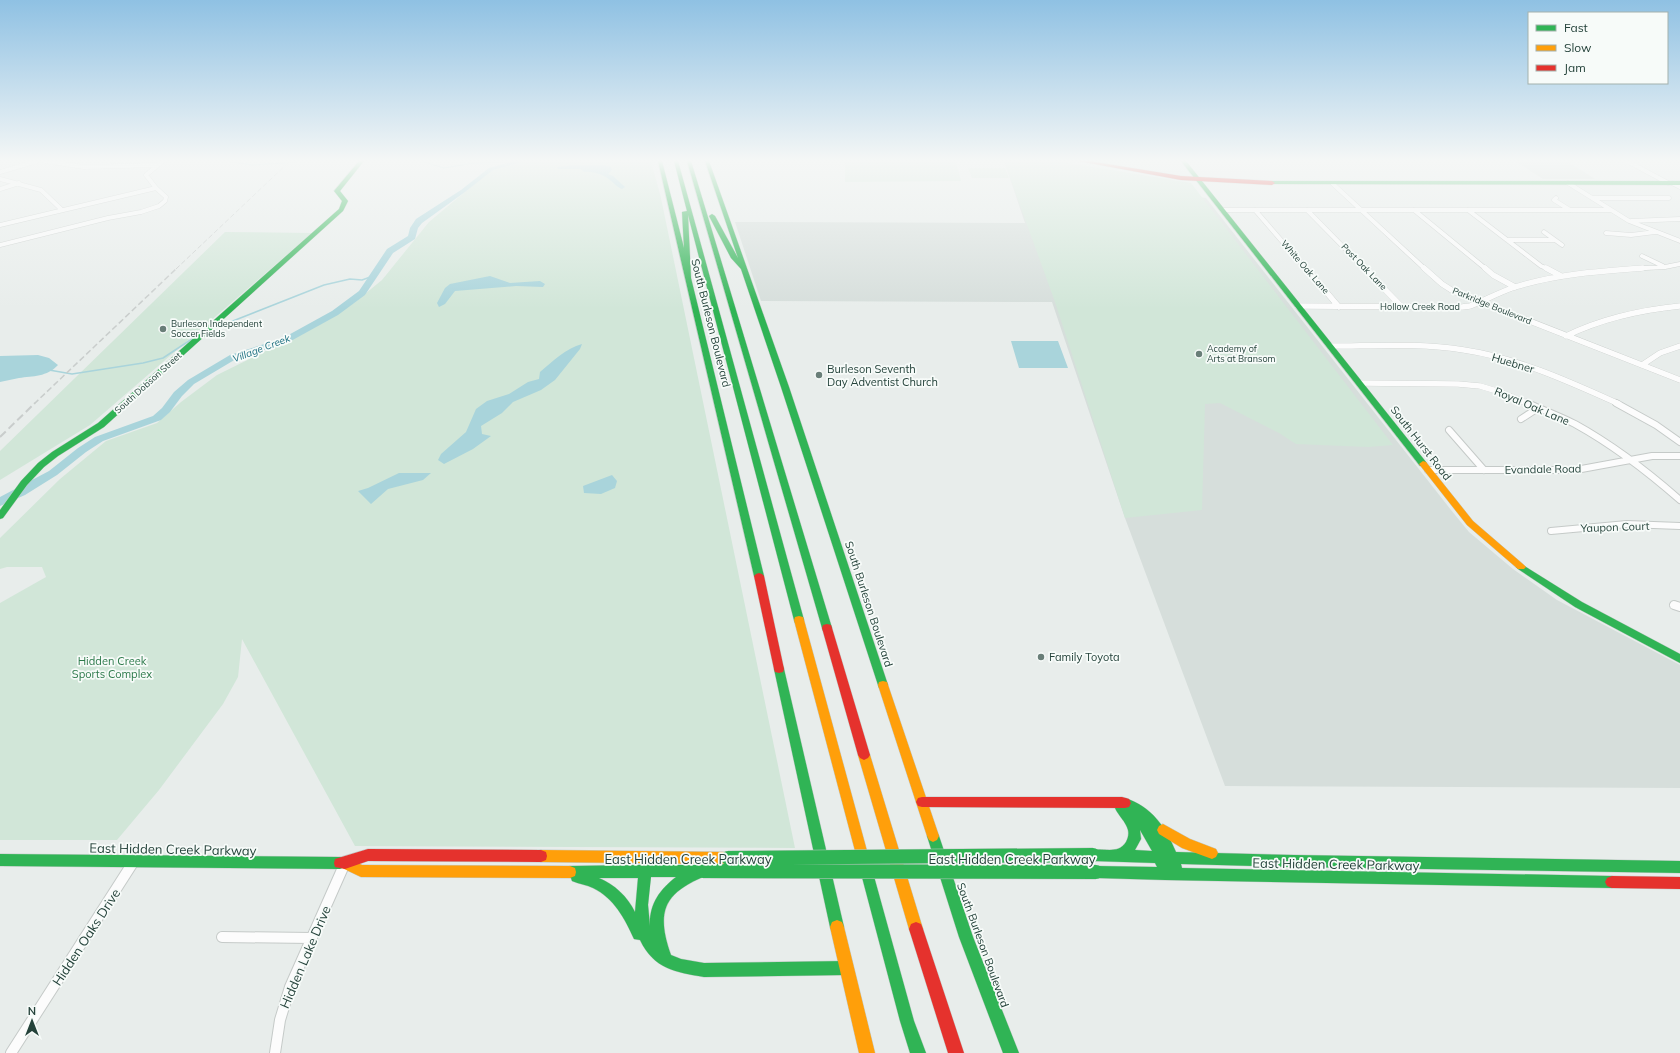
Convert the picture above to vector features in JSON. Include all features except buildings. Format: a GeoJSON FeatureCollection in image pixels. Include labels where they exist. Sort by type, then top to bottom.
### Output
{"type":"FeatureCollection","features":[{"type":"Feature","properties":{"kind":"main road","name":"South Dobson Street"},"geometry":{"type":"LineString","coordinates":[[3,512],[23,485],[42,464],[101,425],[341,210]]}},
{"type":"Feature","properties":{"kind":"main road","name":"South Burleson Boulevard"},"geometry":{"type":"LineString","coordinates":[[671,210],[742,501],[846,968],[867,1053]]}},
{"type":"Feature","properties":{"kind":"main road"},"geometry":{"type":"LineString","coordinates":[[684,210],[688,281]]}},
{"type":"Feature","properties":{"kind":"main road"},"geometry":{"type":"LineString","coordinates":[[690,210],[901,998],[918,1053]]}},
{"type":"Feature","properties":{"kind":"main road"},"geometry":{"type":"LineString","coordinates":[[704,210],[926,965],[956,1053]]}},
{"type":"Feature","properties":{"kind":"main road"},"geometry":{"type":"LineString","coordinates":[[710,210],[734,258],[743,268]]}},
{"type":"Feature","properties":{"kind":"main road","name":"South Burleson Boulevard"},"geometry":{"type":"LineString","coordinates":[[724,210],[758,312],[785,387],[966,937],[1011,1053]]}},
{"type":"Feature","properties":{"kind":"main road","name":"South Hurst Road"},"geometry":{"type":"LineString","coordinates":[[1222,210],[1470,523],[1511,560],[1565,597],[1680,658]]}},
{"type":"Feature","properties":{"kind":"main road"},"geometry":{"type":"LineString","coordinates":[[922,802],[1122,802],[1140,809],[1160,827],[1182,842],[1199,850],[1214,853],[1278,855],[1294,861]]}},
{"type":"Feature","properties":{"kind":"main road"},"geometry":{"type":"LineString","coordinates":[[1116,802],[1134,828],[1136,836],[1135,844],[1130,850],[1120,855]]}},
{"type":"Feature","properties":{"kind":"main road"},"geometry":{"type":"LineString","coordinates":[[1116,802],[1137,816],[1153,835],[1165,874]]}},
{"type":"Feature","properties":{"kind":"main road"},"geometry":{"type":"LineString","coordinates":[[1160,827],[1168,842],[1178,874]]}},
{"type":"Feature","properties":{"kind":"main road","name":"East Hidden Creek Parkway"},"geometry":{"type":"LineString","coordinates":[[0,860],[345,863],[368,856],[705,858],[1120,855],[1294,861],[1680,867]]}},
{"type":"Feature","properties":{"kind":"main road"},"geometry":{"type":"LineString","coordinates":[[647,943],[640,905],[648,857]]}},
{"type":"Feature","properties":{"kind":"main road","name":"East Hidden Creek Parkway"},"geometry":{"type":"LineString","coordinates":[[345,863],[361,871],[1096,872],[1680,883]]}},
{"type":"Feature","properties":{"kind":"main road"},"geometry":{"type":"LineString","coordinates":[[666,961],[656,934],[655,919],[658,908],[664,895],[672,886],[684,878],[703,871]]}},
{"type":"Feature","properties":{"kind":"main road"},"geometry":{"type":"LineString","coordinates":[[544,872],[587,878],[612,890],[626,906],[641,938],[653,951],[666,961],[682,968],[717,970],[846,968]]}},
{"type":"Feature","properties":{"kind":"street"},"geometry":{"type":"LineString","coordinates":[[0,225],[61,210]]}},
{"type":"Feature","properties":{"kind":"street"},"geometry":{"type":"LineString","coordinates":[[0,245],[108,218],[148,210]]}},
{"type":"Feature","properties":{"kind":"street","name":"White Oak Lane"},"geometry":{"type":"LineString","coordinates":[[1255,210],[1339,307]]}},
{"type":"Feature","properties":{"kind":"street","name":"Post Oak Lane"},"geometry":{"type":"LineString","coordinates":[[1307,210],[1403,308]]}},
{"type":"Feature","properties":{"kind":"street","name":"Parkridge Boulevard"},"geometry":{"type":"LineString","coordinates":[[1361,210],[1442,284],[1453,291],[1680,380]]}},
{"type":"Feature","properties":{"kind":"street"},"geometry":{"type":"LineString","coordinates":[[1414,210],[1493,275],[1515,287]]}},
{"type":"Feature","properties":{"kind":"street"},"geometry":{"type":"LineString","coordinates":[[1468,210],[1541,266],[1561,276]]}},
{"type":"Feature","properties":{"kind":"street"},"geometry":{"type":"LineString","coordinates":[[1611,210],[1629,221],[1680,241]]}},
{"type":"Feature","properties":{"kind":"street"},"geometry":{"type":"LineString","coordinates":[[1629,221],[1680,219]]}},
{"type":"Feature","properties":{"kind":"street"},"geometry":{"type":"LineString","coordinates":[[1544,232],[1562,245]]}},
{"type":"Feature","properties":{"kind":"street"},"geometry":{"type":"LineString","coordinates":[[1606,233],[1631,235],[1655,232]]}},
{"type":"Feature","properties":{"kind":"street"},"geometry":{"type":"LineString","coordinates":[[1507,240],[1555,240]]}},
{"type":"Feature","properties":{"kind":"street"},"geometry":{"type":"LineString","coordinates":[[1642,256],[1665,267]]}},
{"type":"Feature","properties":{"kind":"street","name":"Hollow Creek Road"},"geometry":{"type":"LineString","coordinates":[[1298,306],[1453,308],[1470,306],[1515,287],[1561,276],[1600,271],[1665,267],[1680,264]]}},
{"type":"Feature","properties":{"kind":"street"},"geometry":{"type":"LineString","coordinates":[[1566,336],[1590,324],[1612,317],[1680,306]]}},
{"type":"Feature","properties":{"kind":"street","name":"Huebner"},"geometry":{"type":"LineString","coordinates":[[1330,346],[1430,347],[1463,350],[1488,355],[1540,371],[1605,398],[1640,414],[1671,434],[1680,442]]}},
{"type":"Feature","properties":{"kind":"street"},"geometry":{"type":"LineString","coordinates":[[1642,365],[1650,357],[1680,346]]}},
{"type":"Feature","properties":{"kind":"street","name":"Royal Oak Lane"},"geometry":{"type":"LineString","coordinates":[[1359,383],[1458,384],[1480,386],[1500,392],[1574,424],[1631,460],[1680,500]]}},
{"type":"Feature","properties":{"kind":"street"},"geometry":{"type":"LineString","coordinates":[[1522,419],[1538,408]]}},
{"type":"Feature","properties":{"kind":"street"},"geometry":{"type":"LineString","coordinates":[[1449,430],[1484,470]]}},
{"type":"Feature","properties":{"kind":"street","name":"Evandale Road"},"geometry":{"type":"LineString","coordinates":[[1428,470],[1576,470],[1652,456],[1680,456]]}},
{"type":"Feature","properties":{"kind":"street","name":"Yaupon Court"},"geometry":{"type":"LineString","coordinates":[[1551,531],[1627,524],[1680,526]]}},
{"type":"Feature","properties":{"kind":"street","name":"Hidden Oaks Drive"},"geometry":{"type":"LineString","coordinates":[[11,1053],[134,861]]}},
{"type":"Feature","properties":{"kind":"street","name":"Hidden Lake Drive"},"geometry":{"type":"LineString","coordinates":[[275,1053],[282,1008],[345,863]]}},
{"type":"Feature","properties":{"kind":"street"},"geometry":{"type":"LineString","coordinates":[[222,937],[312,938]]}},
{"type":"Feature","properties":{"kind":"shaded area","name":"Academy of Arts at Bransom"},"geometry":{"type":"Polygon","coordinates":[[[1021,210],[1216,210],[1469,532],[1513,569],[1557,600],[1680,665],[1680,788],[1225,786],[1125,518],[1052,302],[761,301],[735,222],[1025,223],[1021,210]]]}},
{"type":"Feature","properties":{"kind":"green space","name":"Hidden Creek Sports Complex"},"geometry":{"type":"Polygon","coordinates":[[[443,210],[664,210],[795,848],[355,846],[242,639],[238,677],[223,704],[159,790],[117,840],[0,840],[0,603],[46,577],[42,567],[7,567],[0,569],[0,538],[60,479],[106,441],[157,423],[181,402],[217,375],[326,321],[355,302],[382,280],[429,222],[443,210]]]}},
{"type":"Feature","properties":{"kind":"green space"},"geometry":{"type":"Polygon","coordinates":[[[1022,210],[1212,210],[1393,445],[1368,447],[1296,444],[1279,433],[1220,403],[1205,404],[1202,510],[1125,518],[1055,302],[1022,210]]]}},
{"type":"Feature","properties":{"kind":"green space","name":"Burleson Independent Soccer Fields"},"geometry":{"type":"Polygon","coordinates":[[[225,232],[312,233],[90,425],[0,480],[0,451],[225,232]]]}},
{"type":"Feature","properties":{"kind":"water"},"geometry":{"type":"Polygon","coordinates":[[[490,276],[510,283],[540,281],[545,284],[543,287],[516,286],[455,291],[445,304],[439,307],[437,303],[445,288],[450,284],[490,276]]]}},
{"type":"Feature","properties":{"kind":"water"},"geometry":{"type":"Polygon","coordinates":[[[1011,341],[1058,341],[1068,368],[1019,368],[1011,341]]]}},
{"type":"Feature","properties":{"kind":"water"},"geometry":{"type":"Polygon","coordinates":[[[582,344],[580,349],[555,380],[541,390],[513,402],[502,413],[481,426],[482,434],[491,436],[473,449],[444,464],[438,460],[441,454],[466,432],[476,409],[487,401],[509,394],[528,382],[539,379],[540,372],[554,360],[570,349],[582,344]]]}},
{"type":"Feature","properties":{"kind":"water"},"geometry":{"type":"Polygon","coordinates":[[[38,355],[49,358],[58,365],[45,374],[0,382],[0,356],[38,355]]]}},
{"type":"Feature","properties":{"kind":"water"},"geometry":{"type":"Polygon","coordinates":[[[399,473],[431,473],[423,480],[388,489],[371,504],[358,491],[368,488],[399,473]]]}},
{"type":"Feature","properties":{"kind":"water"},"geometry":{"type":"Polygon","coordinates":[[[612,475],[617,481],[615,488],[601,494],[584,493],[583,486],[612,475]]]}},
{"type":"Feature","properties":{"kind":"waterway","name":"Village Creek"},"geometry":{"type":"LineString","coordinates":[[0,502],[21,492],[53,473],[82,450],[99,439],[157,418],[166,410],[178,394],[191,382],[233,357],[286,340],[335,313],[362,293],[390,251],[412,237],[414,228],[419,221],[435,210]]}},
{"type":"Feature","properties":{"kind":"waterway"},"geometry":{"type":"LineString","coordinates":[[215,328],[324,285],[350,279],[362,280],[373,276]]}},
{"type":"Feature","properties":{"kind":"waterway"},"geometry":{"type":"LineString","coordinates":[[49,370],[72,374],[143,363],[163,358],[195,337]]}},
{"type":"Feature","properties":{"kind":"railway"},"geometry":{"type":"LineString","coordinates":[[176,269],[238,210]]}},
{"type":"Feature","properties":{"kind":"railway"},"geometry":{"type":"LineString","coordinates":[[34,404],[177,268]]}},
{"type":"Feature","properties":{"kind":"railway"},"geometry":{"type":"LineString","coordinates":[[0,437],[35,403]]}},
{"type":"Feature","properties":{"kind":"traffic: fast"},"geometry":{"type":"LineString","coordinates":[[0,516],[24,483],[41,465],[55,454],[101,425],[341,210]]}},
{"type":"Feature","properties":{"kind":"traffic: fast"},"geometry":{"type":"LineString","coordinates":[[672,210],[759,576]]}},
{"type":"Feature","properties":{"kind":"traffic: fast"},"geometry":{"type":"LineString","coordinates":[[689,210],[799,620]]}},
{"type":"Feature","properties":{"kind":"traffic: fast"},"geometry":{"type":"LineString","coordinates":[[704,210],[827,628]]}},
{"type":"Feature","properties":{"kind":"traffic: fast"},"geometry":{"type":"LineString","coordinates":[[724,210],[785,387],[883,685]]}},
{"type":"Feature","properties":{"kind":"traffic: fast"},"geometry":{"type":"LineString","coordinates":[[1222,210],[1423,464]]}},
{"type":"Feature","properties":{"kind":"traffic: fast"},"geometry":{"type":"LineString","coordinates":[[685,212],[688,281]]}},
{"type":"Feature","properties":{"kind":"traffic: fast"},"geometry":{"type":"LineString","coordinates":[[712,216],[734,258],[743,268]]}},
{"type":"Feature","properties":{"kind":"traffic: fast"},"geometry":{"type":"LineString","coordinates":[[1521,567],[1578,605],[1680,659]]}},
{"type":"Feature","properties":{"kind":"traffic: fast"},"geometry":{"type":"LineString","coordinates":[[779,669],[837,927]]}},
{"type":"Feature","properties":{"kind":"traffic: fast"},"geometry":{"type":"LineString","coordinates":[[1125,803],[1146,815],[1160,831],[1170,851],[1178,874]]}},
{"type":"Feature","properties":{"kind":"traffic: fast"},"geometry":{"type":"LineString","coordinates":[[1120,855],[1128,850],[1135,839],[1134,828],[1121,808]]}},
{"type":"Feature","properties":{"kind":"traffic: fast"},"geometry":{"type":"LineString","coordinates":[[1126,808],[1142,822],[1152,837],[1165,874]]}},
{"type":"Feature","properties":{"kind":"traffic: fast"},"geometry":{"type":"LineString","coordinates":[[933,836],[966,937],[1011,1053]]}},
{"type":"Feature","properties":{"kind":"traffic: fast"},"geometry":{"type":"LineString","coordinates":[[1093,855],[1294,861],[1680,867]]}},
{"type":"Feature","properties":{"kind":"traffic: fast"},"geometry":{"type":"LineString","coordinates":[[728,858],[1093,855]]}},
{"type":"Feature","properties":{"kind":"traffic: fast"},"geometry":{"type":"LineString","coordinates":[[0,860],[340,863]]}},
{"type":"Feature","properties":{"kind":"traffic: fast"},"geometry":{"type":"LineString","coordinates":[[864,862],[907,1021],[918,1053]]}},
{"type":"Feature","properties":{"kind":"traffic: fast"},"geometry":{"type":"LineString","coordinates":[[646,866],[643,886],[642,922],[646,937],[653,949],[665,959],[681,966],[704,970],[846,968]]}},
{"type":"Feature","properties":{"kind":"traffic: fast"},"geometry":{"type":"LineString","coordinates":[[570,872],[703,871]]}},
{"type":"Feature","properties":{"kind":"traffic: fast"},"geometry":{"type":"LineString","coordinates":[[703,871],[1096,872]]}},
{"type":"Feature","properties":{"kind":"traffic: fast"},"geometry":{"type":"LineString","coordinates":[[1096,872],[1612,882]]}},
{"type":"Feature","properties":{"kind":"traffic: fast"},"geometry":{"type":"LineString","coordinates":[[665,958],[657,931],[656,919],[658,908],[670,889],[681,881],[695,874]]}},
{"type":"Feature","properties":{"kind":"traffic: fast"},"geometry":{"type":"LineString","coordinates":[[577,877],[599,884],[616,896],[629,913],[639,934]]}},
{"type":"Feature","properties":{"kind":"traffic: slow"},"geometry":{"type":"LineString","coordinates":[[1423,464],[1470,523],[1521,567]]}},
{"type":"Feature","properties":{"kind":"traffic: slow"},"geometry":{"type":"LineString","coordinates":[[799,620],[864,862]]}},
{"type":"Feature","properties":{"kind":"traffic: slow"},"geometry":{"type":"LineString","coordinates":[[883,685],[933,836]]}},
{"type":"Feature","properties":{"kind":"traffic: slow"},"geometry":{"type":"LineString","coordinates":[[864,755],[916,929]]}},
{"type":"Feature","properties":{"kind":"traffic: slow"},"geometry":{"type":"LineString","coordinates":[[1163,830],[1186,844],[1212,853]]}},
{"type":"Feature","properties":{"kind":"traffic: slow"},"geometry":{"type":"LineString","coordinates":[[541,856],[728,858]]}},
{"type":"Feature","properties":{"kind":"traffic: slow"},"geometry":{"type":"LineString","coordinates":[[345,863],[361,871],[570,872]]}},
{"type":"Feature","properties":{"kind":"traffic: slow"},"geometry":{"type":"LineString","coordinates":[[837,927],[867,1053]]}},
{"type":"Feature","properties":{"kind":"traffic: jam"},"geometry":{"type":"LineString","coordinates":[[759,576],[779,669]]}},
{"type":"Feature","properties":{"kind":"traffic: jam"},"geometry":{"type":"LineString","coordinates":[[827,628],[864,755]]}},
{"type":"Feature","properties":{"kind":"traffic: jam"},"geometry":{"type":"LineString","coordinates":[[922,802],[1125,803]]}},
{"type":"Feature","properties":{"kind":"traffic: jam"},"geometry":{"type":"LineString","coordinates":[[340,863],[345,863],[368,855],[541,856]]}},
{"type":"Feature","properties":{"kind":"traffic: jam"},"geometry":{"type":"LineString","coordinates":[[1612,882],[1680,883]]}},
{"type":"Feature","properties":{"kind":"traffic: jam"},"geometry":{"type":"LineString","coordinates":[[916,929],[956,1053]]}},
{"type":"Feature","properties":{"kind":"place","name":"Burleson Independent Soccer Fields"},"geometry":{"type":"Point","coordinates":[163,329]}},
{"type":"Feature","properties":{"kind":"place","name":"Academy of Arts at Bransom"},"geometry":{"type":"Point","coordinates":[1199,354]}},
{"type":"Feature","properties":{"kind":"place","name":"Burleson Seventh Day Adventist Church"},"geometry":{"type":"Point","coordinates":[819,375]}},
{"type":"Feature","properties":{"kind":"place","name":"Family Toyota"},"geometry":{"type":"Point","coordinates":[1041,657]}}]}
